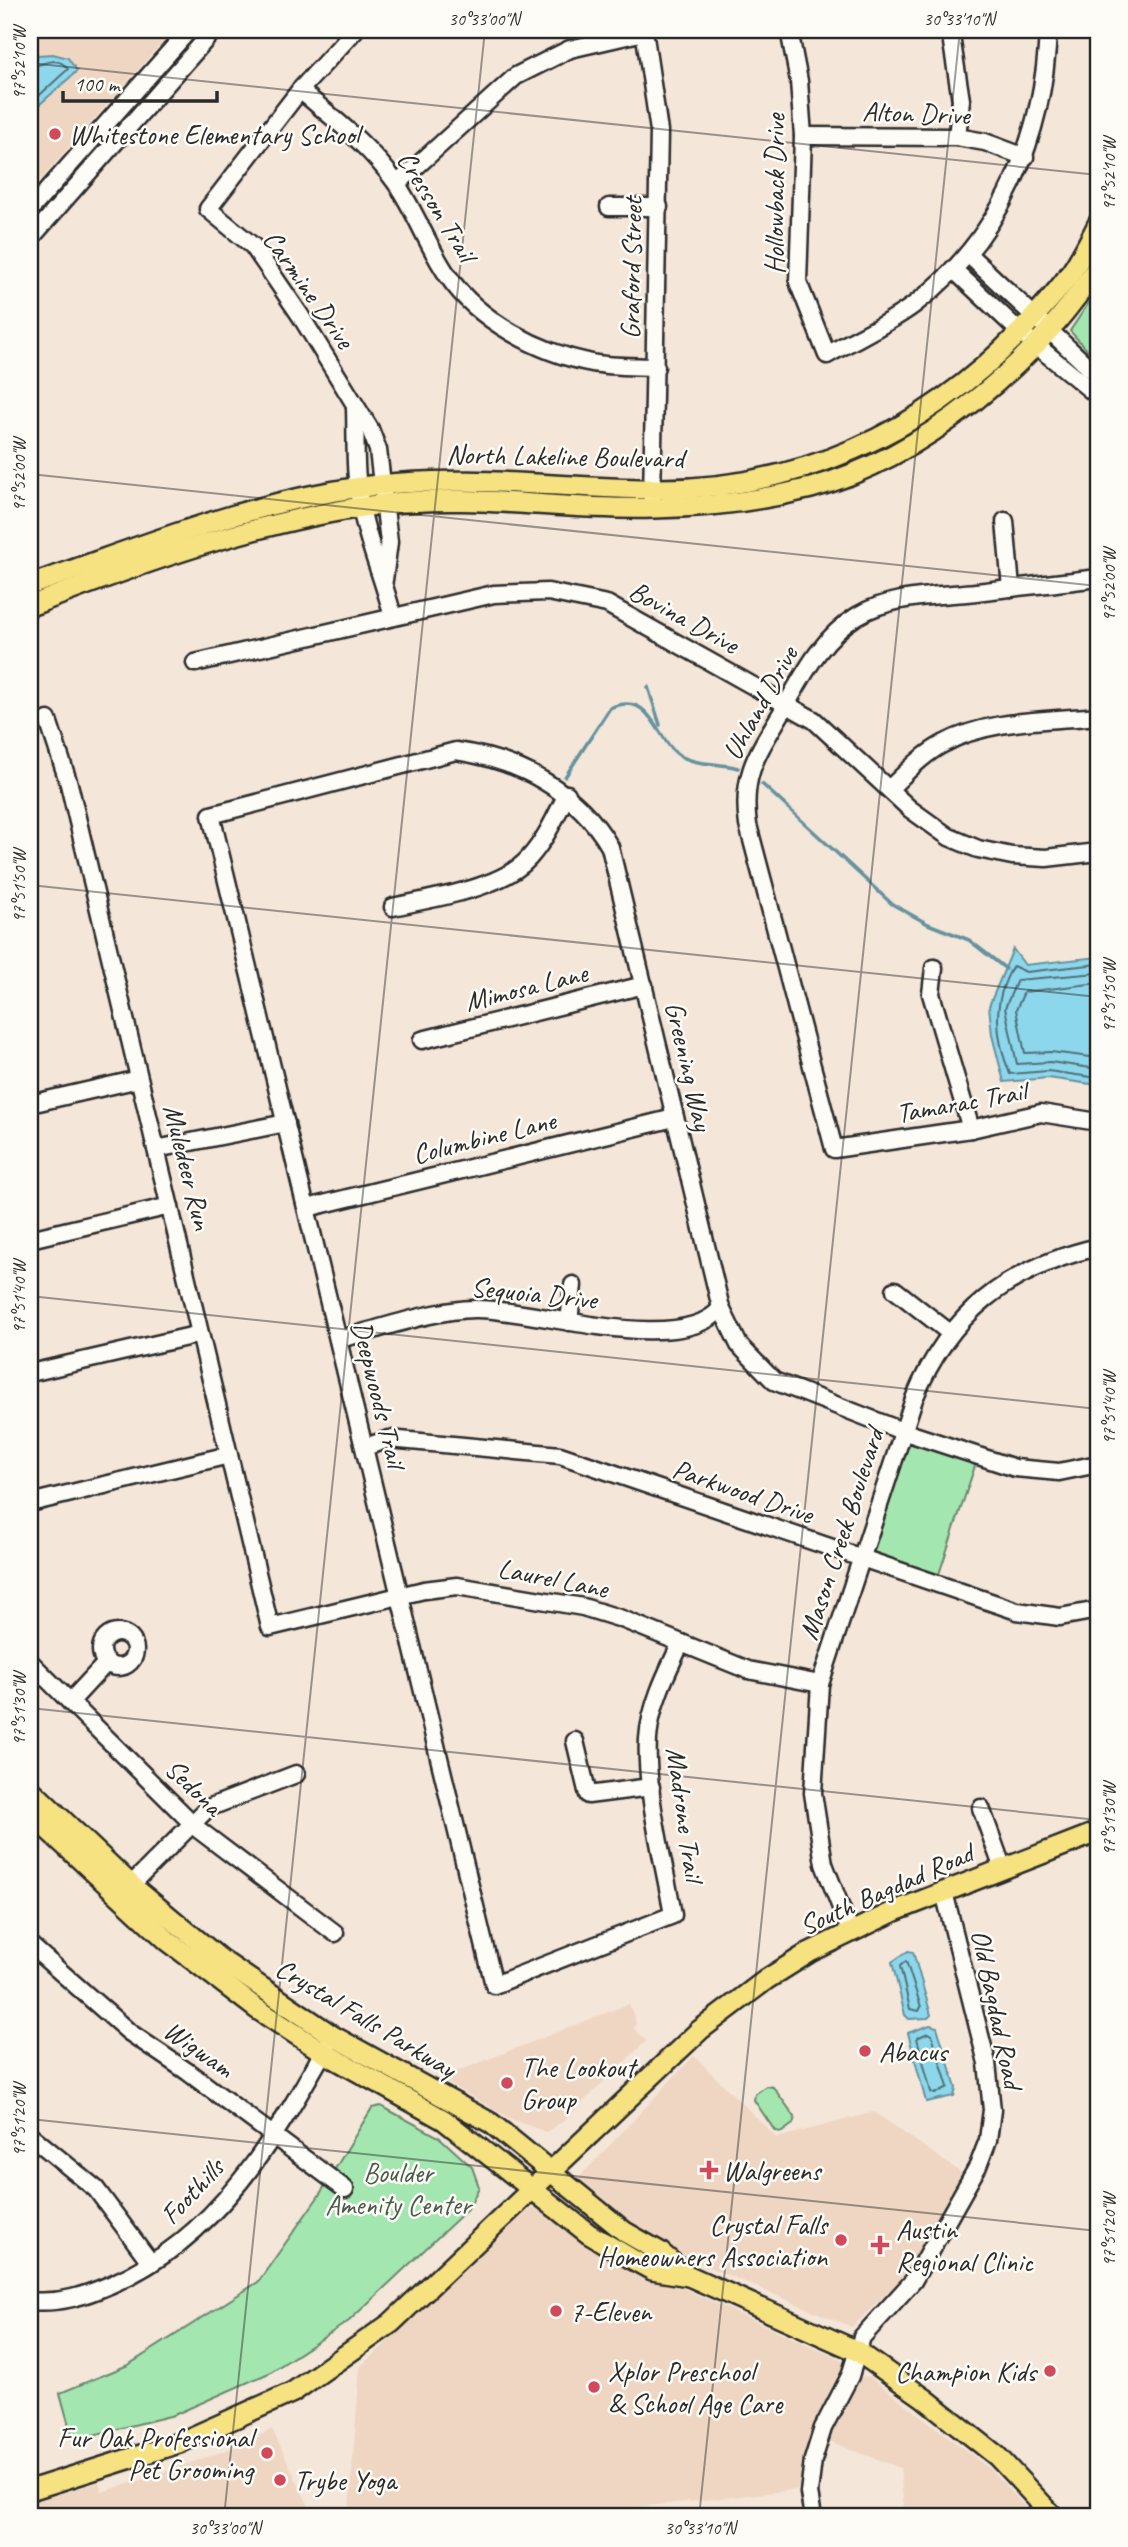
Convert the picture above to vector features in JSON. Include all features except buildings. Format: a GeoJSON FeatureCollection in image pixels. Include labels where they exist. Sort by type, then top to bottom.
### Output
{"type":"FeatureCollection","features":[{"type":"Feature","properties":{"kind":"main road","name":"North Lakeline Boulevard"},"geometry":{"type":"LineString","coordinates":[[652,499],[766,477],[816,464],[865,445],[924,414],[993,361],[1035,316],[1072,272],[1098,224]]}},
{"type":"Feature","properties":{"kind":"main road","name":"North Lakeline Boulevard"},"geometry":{"type":"LineString","coordinates":[[30,585],[227,517],[302,496],[358,487],[384,494],[518,481],[652,499],[729,504],[812,487],[873,463],[921,438],[978,396],[1052,331],[1098,267]]}},
{"type":"Feature","properties":{"kind":"main road","name":"North Lakeline Boulevard"},"geometry":{"type":"LineString","coordinates":[[30,606],[244,532],[305,517],[361,508],[384,494]]}},
{"type":"Feature","properties":{"kind":"main road","name":"Crystal Falls Parkway"},"geometry":{"type":"LineString","coordinates":[[30,1789],[124,1891],[212,1976],[328,2044],[444,2120],[589,2234],[630,2258],[652,2270],[689,2276],[857,2351],[924,2398],[997,2456],[1054,2517]]}},
{"type":"Feature","properties":{"kind":"main road","name":"Crystal Falls Parkway"},"geometry":{"type":"LineString","coordinates":[[30,1813],[124,1891]]}},
{"type":"Feature","properties":{"kind":"main road","name":"South Bagdad Road"},"geometry":{"type":"LineString","coordinates":[[30,2490],[180,2443],[293,2392],[391,2323],[700,2030],[733,2003],[788,1965],[850,1931],[1098,1832]]}},
{"type":"Feature","properties":{"kind":"main road","name":"Crystal Falls Parkway"},"geometry":{"type":"LineString","coordinates":[[328,2044],[453,2102],[491,2123],[625,2232],[660,2252],[689,2276]]}},
{"type":"Feature","properties":{"kind":"main road"},"geometry":{"type":"LineString","coordinates":[[444,2120],[453,2102]]}},
{"type":"Feature","properties":{"kind":"street"},"geometry":{"type":"LineString","coordinates":[[30,210],[36,191],[189,30]]}},
{"type":"Feature","properties":{"kind":"street"},"geometry":{"type":"LineString","coordinates":[[33,228],[57,208],[214,30]]}},
{"type":"Feature","properties":{"kind":"street"},"geometry":{"type":"LineString","coordinates":[[300,90],[355,30]]}},
{"type":"Feature","properties":{"kind":"street","name":"Hollowback Drive"},"geometry":{"type":"LineString","coordinates":[[789,30],[799,81],[803,136],[798,282],[827,355],[914,304],[953,269]]}},
{"type":"Feature","properties":{"kind":"street"},"geometry":{"type":"LineString","coordinates":[[950,30],[961,100],[957,137]]}},
{"type":"Feature","properties":{"kind":"street"},"geometry":{"type":"LineString","coordinates":[[1048,30],[1040,106],[1025,157],[1000,209],[969,255],[953,269],[1020,332],[1098,396]]}},
{"type":"Feature","properties":{"kind":"street"},"geometry":{"type":"LineString","coordinates":[[397,184],[516,76],[570,49],[644,31]]}},
{"type":"Feature","properties":{"kind":"street","name":"Graford Street"},"geometry":{"type":"LineString","coordinates":[[644,31],[659,131],[652,499]]}},
{"type":"Feature","properties":{"kind":"street","name":"Cresson Trail"},"geometry":{"type":"LineString","coordinates":[[300,90],[370,150],[397,184],[449,278],[485,314],[515,334],[556,353],[592,363],[656,367]]}},
{"type":"Feature","properties":{"kind":"street","name":"Carmine Drive"},"geometry":{"type":"LineString","coordinates":[[300,90],[208,209],[253,246],[300,315],[370,429],[378,450],[389,542],[384,580]]}},
{"type":"Feature","properties":{"kind":"street","name":"Alton Drive"},"geometry":{"type":"LineString","coordinates":[[803,136],[957,137],[985,142],[1025,157]]}},
{"type":"Feature","properties":{"kind":"street"},"geometry":{"type":"LineString","coordinates":[[36,191],[57,208]]}},
{"type":"Feature","properties":{"kind":"street"},"geometry":{"type":"LineString","coordinates":[[609,207],[659,207]]}},
{"type":"Feature","properties":{"kind":"street"},"geometry":{"type":"LineString","coordinates":[[969,255],[1098,376]]}},
{"type":"Feature","properties":{"kind":"street","name":"Carmine Drive"},"geometry":{"type":"LineString","coordinates":[[355,408],[361,508],[374,562],[384,580],[393,617]]}},
{"type":"Feature","properties":{"kind":"street"},"geometry":{"type":"LineString","coordinates":[[1005,521],[1011,588]]}},
{"type":"Feature","properties":{"kind":"street","name":"Uhland Drive"},"geometry":{"type":"LineString","coordinates":[[834,1149],[808,1061],[748,825],[744,798],[746,779],[755,758],[811,659],[857,616],[895,601],[1098,578]]}},
{"type":"Feature","properties":{"kind":"street","name":"Bovina Drive"},"geometry":{"type":"LineString","coordinates":[[195,663],[393,617],[521,591],[578,596],[607,604],[814,720],[929,825],[978,849],[1029,858],[1098,852]]}},
{"type":"Feature","properties":{"kind":"street"},"geometry":{"type":"LineString","coordinates":[[889,789],[920,759],[942,744],[967,733],[988,727],[1098,716]]}},
{"type":"Feature","properties":{"kind":"street","name":"Muledeer Run"},"geometry":{"type":"LineString","coordinates":[[48,720],[69,784],[270,1627]]}},
{"type":"Feature","properties":{"kind":"street","name":"Greening Way"},"geometry":{"type":"LineString","coordinates":[[211,815],[456,751],[489,756],[567,793],[595,821],[610,847],[721,1308],[739,1345],[774,1381],[902,1431],[1029,1471],[1059,1472],[1098,1464]]}},
{"type":"Feature","properties":{"kind":"street"},"geometry":{"type":"LineString","coordinates":[[393,907],[481,885],[511,873],[527,861],[540,845],[567,793]]}},
{"type":"Feature","properties":{"kind":"street","name":"Deepwoods Trail"},"geometry":{"type":"LineString","coordinates":[[211,815],[494,1985],[673,1915]]}},
{"type":"Feature","properties":{"kind":"street"},"geometry":{"type":"LineString","coordinates":[[934,968],[931,994],[971,1129]]}},
{"type":"Feature","properties":{"kind":"street","name":"Mimosa Lane"},"geometry":{"type":"LineString","coordinates":[[422,1040],[643,985]]}},
{"type":"Feature","properties":{"kind":"street"},"geometry":{"type":"LineString","coordinates":[[30,1104],[139,1079]]}},
{"type":"Feature","properties":{"kind":"street","name":"Tamarac Trail"},"geometry":{"type":"LineString","coordinates":[[834,1149],[971,1129],[1041,1114],[1098,1122]]}},
{"type":"Feature","properties":{"kind":"street","name":"Columbine Lane"},"geometry":{"type":"LineString","coordinates":[[307,1208],[674,1118]]}},
{"type":"Feature","properties":{"kind":"street"},"geometry":{"type":"LineString","coordinates":[[156,1149],[286,1123]]}},
{"type":"Feature","properties":{"kind":"street"},"geometry":{"type":"LineString","coordinates":[[30,1239],[170,1206]]}},
{"type":"Feature","properties":{"kind":"street","name":"Mason Creek Boulevard"},"geometry":{"type":"LineString","coordinates":[[850,1931],[824,1864],[813,1793],[820,1684],[902,1431],[926,1371],[950,1333],[977,1304],[1004,1284],[1040,1265],[1098,1247]]}},
{"type":"Feature","properties":{"kind":"street"},"geometry":{"type":"LineString","coordinates":[[569,1322],[573,1285]]}},
{"type":"Feature","properties":{"kind":"street"},"geometry":{"type":"LineString","coordinates":[[895,1290],[950,1333]]}},
{"type":"Feature","properties":{"kind":"street","name":"Sequoia Drive"},"geometry":{"type":"LineString","coordinates":[[339,1339],[464,1310],[496,1310],[569,1322],[657,1331],[713,1318],[721,1308]]}},
{"type":"Feature","properties":{"kind":"street"},"geometry":{"type":"LineString","coordinates":[[30,1373],[200,1334]]}},
{"type":"Feature","properties":{"kind":"street","name":"Parkwood Drive"},"geometry":{"type":"LineString","coordinates":[[365,1447],[389,1439],[560,1455],[859,1560],[1029,1615],[1060,1617],[1098,1610]]}},
{"type":"Feature","properties":{"kind":"street"},"geometry":{"type":"LineString","coordinates":[[30,1503],[229,1455]]}},
{"type":"Feature","properties":{"kind":"street","name":"Laurel Lane"},"geometry":{"type":"LineString","coordinates":[[270,1627],[457,1586],[583,1607],[748,1670],[820,1684]]}},
{"type":"Feature","properties":{"kind":"street","name":"Madrone Trail"},"geometry":{"type":"LineString","coordinates":[[673,1915],[648,1754],[651,1723],[681,1643]]}},
{"type":"Feature","properties":{"kind":"street","name":"Sedona"},"geometry":{"type":"LineString","coordinates":[[30,1662],[192,1822],[335,1933]]}},
{"type":"Feature","properties":{"kind":"street"},"geometry":{"type":"LineString","coordinates":[[70,1702],[107,1662]]}},
{"type":"Feature","properties":{"kind":"street"},"geometry":{"type":"LineString","coordinates":[[575,1741],[588,1795],[652,1787]]}},
{"type":"Feature","properties":{"kind":"street"},"geometry":{"type":"LineString","coordinates":[[124,1891],[208,1808],[228,1798],[296,1774]]}},
{"type":"Feature","properties":{"kind":"street"},"geometry":{"type":"LineString","coordinates":[[981,1808],[1003,1869]]}},
{"type":"Feature","properties":{"kind":"street","name":"Old Bagdad Road"},"geometry":{"type":"LineString","coordinates":[[813,2517],[808,2493],[813,2460],[823,2428],[850,2376],[862,2337],[913,2281],[978,2165],[988,2140],[992,2110],[986,2063],[944,1892]]}},
{"type":"Feature","properties":{"kind":"street","name":"Wigwam"},"geometry":{"type":"LineString","coordinates":[[30,1945],[129,2032],[274,2134],[345,2189]]}},
{"type":"Feature","properties":{"kind":"street","name":"Foothills"},"geometry":{"type":"LineString","coordinates":[[30,2301],[59,2302],[79,2298],[135,2274],[192,2236],[218,2211],[274,2134],[328,2044]]}},
{"type":"Feature","properties":{"kind":"street"},"geometry":{"type":"LineString","coordinates":[[30,2135],[96,2189],[151,2263]]}},
{"type":"Feature","properties":{"kind":"shaded area","name":"Whitestone Elementary School"},"geometry":{"type":"Polygon","coordinates":[[[30,30],[173,30],[41,179],[30,172],[30,30]]]}},
{"type":"Feature","properties":{"kind":"shaded area"},"geometry":{"type":"Polygon","coordinates":[[[629,2004],[636,2023],[634,2029],[646,2041],[562,2122],[546,2132],[513,2120],[451,2085],[443,2077],[629,2004]]]}},
{"type":"Feature","properties":{"kind":"shaded area"},"geometry":{"type":"Polygon","coordinates":[[[694,2056],[777,2138],[874,2112],[963,2174],[928,2237],[896,2284],[852,2327],[704,2265],[620,2222],[577,2180],[694,2056]]]}},
{"type":"Feature","properties":{"kind":"shaded area"},"geometry":{"type":"Polygon","coordinates":[[[540,2206],[634,2266],[841,2360],[847,2371],[813,2432],[803,2489],[546,2517],[425,2517],[349,2511],[360,2367],[527,2211],[540,2206]]]}},
{"type":"Feature","properties":{"kind":"shaded area"},"geometry":{"type":"Polygon","coordinates":[[[862,2377],[870,2377],[990,2469],[1035,2517],[905,2517],[900,2468],[824,2439],[855,2382],[862,2377]]]}},
{"type":"Feature","properties":{"kind":"shaded area"},"geometry":{"type":"Polygon","coordinates":[[[272,2429],[314,2517],[34,2517],[31,2503],[99,2482],[102,2492],[145,2479],[244,2444],[272,2429]]]}},
{"type":"Feature","properties":{"kind":"green space"},"geometry":{"type":"Polygon","coordinates":[[[1098,289],[1098,362],[1070,331],[1098,289]]]}},
{"type":"Feature","properties":{"kind":"green space"},"geometry":{"type":"Polygon","coordinates":[[[913,1442],[976,1463],[938,1577],[873,1552],[872,1547],[908,1445],[913,1442]]]}},
{"type":"Feature","properties":{"kind":"green space"},"geometry":{"type":"Polygon","coordinates":[[[766,2086],[773,2087],[795,2117],[793,2124],[782,2132],[775,2131],[754,2100],[755,2094],[766,2086]]]}},
{"type":"Feature","properties":{"kind":"green space","name":"Boulder Amenity Center"},"geometry":{"type":"Polygon","coordinates":[[[381,2106],[439,2137],[472,2167],[479,2187],[469,2208],[349,2321],[269,2373],[174,2415],[73,2440],[60,2393],[128,2365],[258,2282],[318,2197],[372,2108],[381,2106]]]}},
{"type":"Feature","properties":{"kind":"water"},"geometry":{"type":"Polygon","coordinates":[[[53,54],[68,58],[77,71],[30,113],[30,63],[38,55],[53,54]]]}},
{"type":"Feature","properties":{"kind":"water"},"geometry":{"type":"Polygon","coordinates":[[[1013,949],[1025,965],[1098,957],[1098,1085],[1048,1078],[1004,1082],[992,1035],[989,1006],[1013,949]]]}},
{"type":"Feature","properties":{"kind":"water"},"geometry":{"type":"Polygon","coordinates":[[[908,1951],[913,1952],[931,2015],[928,2018],[909,2019],[905,2015],[892,1962],[908,1951]]]}},
{"type":"Feature","properties":{"kind":"water"},"geometry":{"type":"Polygon","coordinates":[[[930,2025],[937,2027],[956,2088],[954,2096],[926,2102],[908,2033],[930,2025]]]}},
{"type":"Feature","properties":{"kind":"waterway"},"geometry":{"type":"LineString","coordinates":[[648,687],[660,725]]}},
{"type":"Feature","properties":{"kind":"waterway"},"geometry":{"type":"LineString","coordinates":[[565,777],[610,708],[624,704],[644,711],[679,755],[692,761],[738,768]]}},
{"type":"Feature","properties":{"kind":"waterway"},"geometry":{"type":"LineString","coordinates":[[762,784],[892,904],[928,924],[969,940],[1006,969]]}},
{"type":"Feature","properties":{"kind":"place","name":"Whitestone Elementary School"},"geometry":{"type":"Point","coordinates":[55,134]}},
{"type":"Feature","properties":{"kind":"place","name":"Abacus"},"geometry":{"type":"Point","coordinates":[865,2051]}},
{"type":"Feature","properties":{"kind":"place","name":"The Lookout Group"},"geometry":{"type":"Point","coordinates":[507,2083]}},
{"type":"Feature","properties":{"kind":"place","name":"Walgreens"},"geometry":{"type":"Point","coordinates":[709,2170]}},
{"type":"Feature","properties":{"kind":"place","name":"Crystal Falls Homeowners Association"},"geometry":{"type":"Point","coordinates":[841,2240]}},
{"type":"Feature","properties":{"kind":"place","name":"Austin Regional Clinic"},"geometry":{"type":"Point","coordinates":[880,2245]}},
{"type":"Feature","properties":{"kind":"place","name":"7-Eleven"},"geometry":{"type":"Point","coordinates":[556,2311]}},
{"type":"Feature","properties":{"kind":"place","name":"Champion Kids"},"geometry":{"type":"Point","coordinates":[1050,2371]}},
{"type":"Feature","properties":{"kind":"place","name":"Xplor Preschool & School Age Care"},"geometry":{"type":"Point","coordinates":[594,2387]}},
{"type":"Feature","properties":{"kind":"place","name":"Fur Oak Professional Pet Grooming"},"geometry":{"type":"Point","coordinates":[267,2453]}},
{"type":"Feature","properties":{"kind":"place","name":"Trybe Yoga"},"geometry":{"type":"Point","coordinates":[280,2480]}}]}
